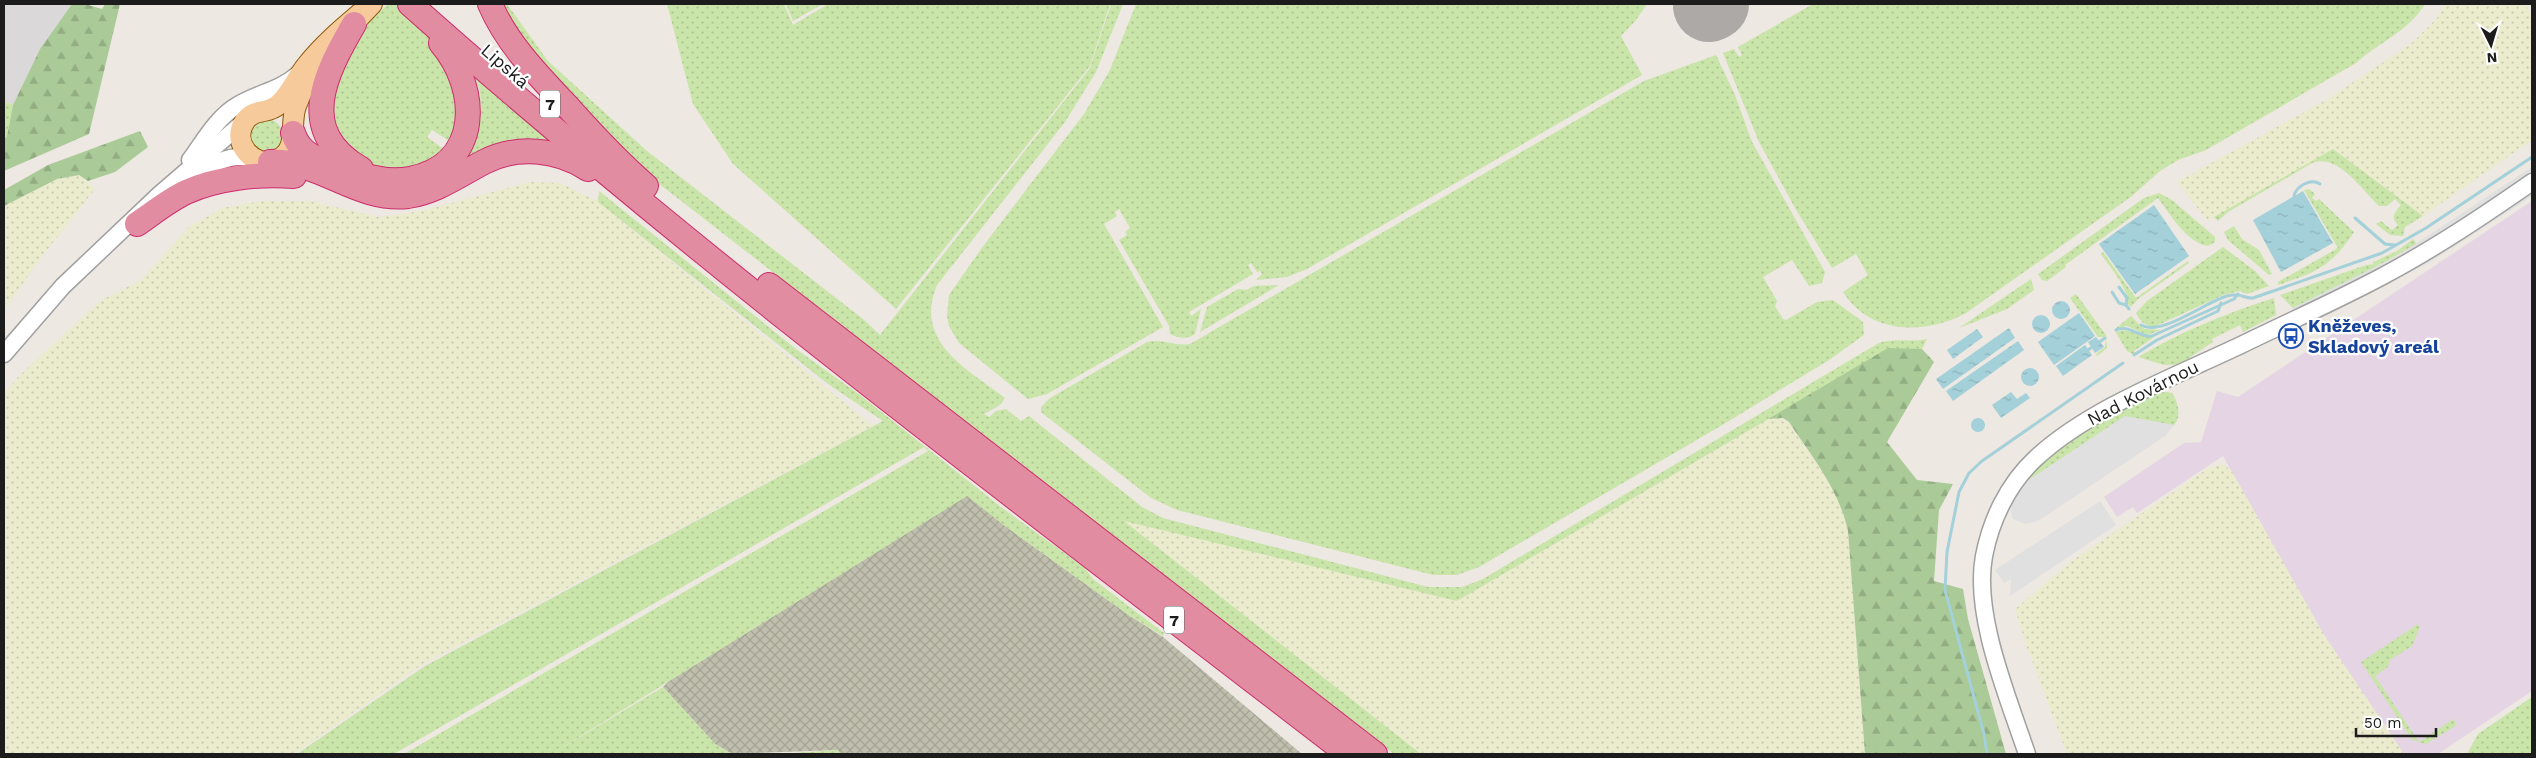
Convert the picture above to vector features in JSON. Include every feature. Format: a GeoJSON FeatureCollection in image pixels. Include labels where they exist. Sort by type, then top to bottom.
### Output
{"type":"FeatureCollection","features":[{"type":"Feature","properties":{"kind":"highway","name":"Lipská"},"geometry":{"type":"LineString","coordinates":[[409,4],[638,201]]}},
{"type":"Feature","properties":{"kind":"highway"},"geometry":{"type":"LineString","coordinates":[[292,131],[301,149],[313,157],[352,172],[391,180],[419,176],[437,168],[457,148],[469,121],[466,88],[455,61],[409,4]]}},
{"type":"Feature","properties":{"kind":"highway","name":"Lipská"},"geometry":{"type":"LineString","coordinates":[[435,4],[622,165]]}},
{"type":"Feature","properties":{"kind":"highway"},"geometry":{"type":"LineString","coordinates":[[490,4],[500,24],[522,55],[622,165]]}},
{"type":"Feature","properties":{"kind":"highway"},"geometry":{"type":"LineString","coordinates":[[354,24],[331,62],[325,79],[321,107],[324,124],[334,145],[344,157],[366,172],[391,180]]}},
{"type":"Feature","properties":{"kind":"highway"},"geometry":{"type":"LineString","coordinates":[[137,224],[187,191],[220,182],[287,176],[347,186],[386,196],[418,194],[455,179],[497,156],[530,151],[551,154],[583,166],[638,201]]}},
{"type":"Feature","properties":{"kind":"highway"},"geometry":{"type":"LineString","coordinates":[[262,160],[297,163],[347,186]]}},
{"type":"Feature","properties":{"kind":"highway","name":"7"},"geometry":{"type":"LineString","coordinates":[[622,165],[790,302],[1375,754]]}},
{"type":"Feature","properties":{"kind":"highway","name":"7"},"geometry":{"type":"LineString","coordinates":[[638,201],[829,353],[1348,754]]}},
{"type":"Feature","properties":{"kind":"main road"},"geometry":{"type":"LineString","coordinates":[[371,5],[327,50],[311,72],[295,107],[292,142],[287,153],[262,160],[243,148],[240,137],[243,125],[259,112],[278,105],[301,72],[333,36],[371,5]]}},
{"type":"Feature","properties":{"kind":"main road"},"geometry":{"type":"LineString","coordinates":[[259,112],[284,116],[292,131]]}},
{"type":"Feature","properties":{"kind":"street"},"geometry":{"type":"LineString","coordinates":[[160,194],[226,114],[244,102],[281,87],[301,72]]}},
{"type":"Feature","properties":{"kind":"street"},"geometry":{"type":"LineString","coordinates":[[4,354],[63,286],[160,194],[259,112]]}},
{"type":"Feature","properties":{"kind":"street"},"geometry":{"type":"LineString","coordinates":[[42,311],[175,189],[207,168],[233,157],[262,160]]}},
{"type":"Feature","properties":{"kind":"street","name":"Nad Kovárnou"},"geometry":{"type":"LineString","coordinates":[[2027,754],[1992,644],[1984,604],[1982,571],[1986,545],[1998,512],[2011,488],[2034,459],[2071,431],[2120,403],[2388,273],[2458,232],[2532,182]]}},
{"type":"Feature","properties":{"kind":"shaded area"},"geometry":{"type":"Polygon","coordinates":[[[4,4],[72,4],[40,49],[13,105],[4,101],[4,4]]]}},
{"type":"Feature","properties":{"kind":"shaded area"},"geometry":{"type":"Polygon","coordinates":[[[2532,167],[2532,174],[2434,240],[2295,313],[2293,308],[2397,256],[2532,167]]]}},
{"type":"Feature","properties":{"kind":"shaded area"},"geometry":{"type":"Polygon","coordinates":[[[2532,188],[2532,196],[2430,262],[2316,321],[2314,316],[2532,188]]]}},
{"type":"Feature","properties":{"kind":"shaded area"},"geometry":{"type":"Polygon","coordinates":[[[2532,201],[2532,691],[2438,754],[2404,754],[2324,635],[2223,456],[2137,513],[2133,507],[2117,517],[2104,497],[2184,443],[2201,442],[2217,391],[2238,397],[2532,201]]]}},
{"type":"Feature","properties":{"kind":"shaded area"},"geometry":{"type":"Polygon","coordinates":[[[2125,416],[2174,425],[2165,436],[2038,521],[2025,524],[2013,519],[2010,506],[2024,483],[2125,416]]]}},
{"type":"Feature","properties":{"kind":"shaded area"},"geometry":{"type":"Polygon","coordinates":[[[968,495],[1005,526],[1130,616],[1163,637],[1302,754],[840,754],[838,750],[732,754],[715,744],[663,687],[669,681],[968,495]]]}},
{"type":"Feature","properties":{"kind":"shaded area"},"geometry":{"type":"Polygon","coordinates":[[[2100,501],[2116,525],[2010,596],[2011,579],[2004,583],[1995,570],[2100,501]]]}},
{"type":"Feature","properties":{"kind":"green space"},"geometry":{"type":"Polygon","coordinates":[[[72,4],[85,4],[102,9],[105,4],[120,4],[89,134],[4,171],[4,139],[7,136],[13,105],[40,49],[72,4]]]}},
{"type":"Feature","properties":{"kind":"green space"},"geometry":{"type":"Polygon","coordinates":[[[388,4],[397,4],[433,38],[464,93],[451,142],[432,130],[427,137],[445,150],[429,162],[410,169],[383,169],[364,162],[335,132],[330,87],[363,28],[388,4]]]}},
{"type":"Feature","properties":{"kind":"green space"},"geometry":{"type":"Polygon","coordinates":[[[497,4],[507,4],[548,61],[647,151],[863,319],[880,335],[1090,68],[1111,4],[1123,4],[1096,72],[1065,122],[937,285],[931,305],[932,323],[938,338],[960,365],[1005,398],[1000,405],[984,414],[989,417],[996,411],[1006,409],[1021,421],[1029,416],[1142,507],[1163,518],[1428,587],[1462,587],[1483,579],[1877,344],[1889,341],[1927,339],[1922,349],[1888,349],[1457,601],[1124,521],[1421,754],[1394,754],[640,169],[532,61],[497,4]]]}},
{"type":"Feature","properties":{"kind":"green space"},"geometry":{"type":"Polygon","coordinates":[[[667,4],[784,4],[793,25],[828,4],[1110,4],[1090,66],[896,309],[733,164],[693,104],[667,4]]]}},
{"type":"Feature","properties":{"kind":"green space"},"geometry":{"type":"Polygon","coordinates":[[[786,4],[823,4],[793,21],[786,4]]]}},
{"type":"Feature","properties":{"kind":"green space"},"geometry":{"type":"Polygon","coordinates":[[[1136,4],[1647,4],[1636,20],[1621,36],[1642,75],[1307,269],[1287,277],[1256,280],[1262,274],[1260,271],[1257,272],[1251,263],[1248,265],[1253,274],[1189,312],[1191,316],[1201,309],[1195,334],[1192,336],[1182,338],[1170,334],[1169,326],[1119,240],[1127,235],[1125,232],[1130,228],[1119,209],[1115,212],[1117,216],[1104,224],[1163,327],[1047,394],[1028,399],[959,343],[949,326],[947,316],[949,295],[984,245],[1084,114],[1110,70],[1136,4]]]}},
{"type":"Feature","properties":{"kind":"green space"},"geometry":{"type":"Polygon","coordinates":[[[1813,4],[2425,4],[2418,14],[2402,29],[2356,63],[2206,150],[2178,160],[2160,171],[2132,196],[1966,313],[1934,325],[1900,327],[1868,317],[1854,306],[1843,292],[1868,275],[1856,254],[1832,268],[1795,208],[1759,142],[1723,53],[1734,49],[1739,57],[1742,55],[1738,47],[1813,4]]]}},
{"type":"Feature","properties":{"kind":"green space"},"geometry":{"type":"Polygon","coordinates":[[[2445,4],[2525,4],[2532,16],[2532,140],[2423,216],[2333,149],[2208,221],[2177,182],[2326,100],[2412,43],[2438,17],[2445,4]]]}},
{"type":"Feature","properties":{"kind":"green space"},"geometry":{"type":"Polygon","coordinates":[[[1716,55],[1735,95],[1752,142],[1825,272],[1822,283],[1809,286],[1792,260],[1763,277],[1777,301],[1775,306],[1783,319],[1786,320],[1817,302],[1833,300],[1863,322],[1864,335],[1829,360],[1724,424],[1479,567],[1457,575],[1433,575],[1177,510],[1151,498],[1041,412],[1041,407],[1050,398],[1147,342],[1158,341],[1190,344],[1644,81],[1716,55]]]}},
{"type":"Feature","properties":{"kind":"green space"},"geometry":{"type":"Polygon","coordinates":[[[473,73],[556,142],[451,168],[471,135],[480,111],[479,86],[473,73]]]}},
{"type":"Feature","properties":{"kind":"green space"},"geometry":{"type":"Polygon","coordinates":[[[4,101],[13,105],[7,136],[4,139],[4,101]]]}},
{"type":"Feature","properties":{"kind":"green space"},"geometry":{"type":"Polygon","coordinates":[[[266,119],[278,124],[283,136],[278,148],[266,153],[254,148],[249,136],[254,124],[266,119]]]}},
{"type":"Feature","properties":{"kind":"green space"},"geometry":{"type":"Polygon","coordinates":[[[140,131],[148,147],[115,172],[88,181],[79,175],[57,179],[4,206],[4,190],[48,165],[140,131]]]}},
{"type":"Feature","properties":{"kind":"green space"},"geometry":{"type":"Polygon","coordinates":[[[2333,149],[2423,216],[2405,227],[2403,236],[2390,235],[2376,224],[2381,221],[2392,230],[2398,225],[2394,217],[2395,212],[2401,205],[2395,199],[2387,206],[2379,206],[2349,175],[2331,163],[2322,161],[2312,163],[2228,212],[2218,221],[2214,217],[2333,149]]]}},
{"type":"Feature","properties":{"kind":"green space"},"geometry":{"type":"Polygon","coordinates":[[[79,175],[95,189],[43,255],[4,310],[4,206],[57,179],[79,175]]]}},
{"type":"Feature","properties":{"kind":"green space"},"geometry":{"type":"Polygon","coordinates":[[[530,182],[561,183],[598,202],[873,426],[423,664],[294,754],[4,754],[4,394],[17,378],[100,301],[141,280],[189,227],[222,208],[262,201],[309,201],[379,217],[422,211],[530,182]]]}},
{"type":"Feature","properties":{"kind":"green space"},"geometry":{"type":"Polygon","coordinates":[[[2309,189],[2315,194],[2312,198],[2316,201],[2319,199],[2354,232],[2338,253],[2322,267],[2278,285],[2278,282],[2338,248],[2304,190],[2309,189]]]}},
{"type":"Feature","properties":{"kind":"green space"},"geometry":{"type":"Polygon","coordinates":[[[599,191],[796,349],[860,395],[1001,507],[1085,568],[1093,579],[1164,633],[1163,636],[1130,616],[1005,526],[967,496],[555,752],[663,687],[715,744],[732,754],[404,754],[928,451],[924,447],[394,754],[297,754],[425,666],[883,421],[828,384],[598,202],[599,191]]]}},
{"type":"Feature","properties":{"kind":"green space"},"geometry":{"type":"Polygon","coordinates":[[[2159,193],[2172,200],[2215,237],[2215,242],[2208,246],[2200,244],[2186,234],[2158,198],[2065,265],[2066,267],[2047,281],[2042,280],[2038,274],[2144,198],[2159,193]]]}},
{"type":"Feature","properties":{"kind":"green space"},"geometry":{"type":"Polygon","coordinates":[[[2234,226],[2242,239],[2259,250],[2272,274],[2269,275],[2228,240],[2224,232],[2234,226]]]}},
{"type":"Feature","properties":{"kind":"green space"},"geometry":{"type":"Polygon","coordinates":[[[2413,239],[2417,244],[2368,271],[2293,308],[2280,295],[2366,265],[2374,264],[2373,262],[2397,251],[2413,239]]]}},
{"type":"Feature","properties":{"kind":"green space"},"geometry":{"type":"Polygon","coordinates":[[[2223,247],[2255,271],[2269,286],[2247,294],[2240,291],[2223,295],[2156,326],[2146,325],[2142,321],[2136,313],[2147,301],[2223,247]]]}},
{"type":"Feature","properties":{"kind":"green space"},"geometry":{"type":"Polygon","coordinates":[[[2103,252],[2136,298],[2188,261],[2189,263],[2138,299],[2131,307],[2128,304],[2126,292],[2114,271],[2101,254],[2103,252]]]}},
{"type":"Feature","properties":{"kind":"green space"},"geometry":{"type":"Polygon","coordinates":[[[2031,279],[2034,290],[2007,309],[1959,328],[2031,279]]]}},
{"type":"Feature","properties":{"kind":"green space"},"geometry":{"type":"Polygon","coordinates":[[[1279,285],[1200,332],[1207,307],[1238,289],[1246,290],[1254,286],[1279,285]]]}},
{"type":"Feature","properties":{"kind":"green space"},"geometry":{"type":"Polygon","coordinates":[[[2076,294],[2106,335],[2107,348],[2097,356],[2096,354],[2105,347],[2106,339],[2098,337],[2070,298],[2076,294]]]}},
{"type":"Feature","properties":{"kind":"green space"},"geometry":{"type":"Polygon","coordinates":[[[2274,298],[2276,315],[2243,332],[2240,325],[2212,339],[2213,342],[2186,360],[2187,364],[2164,365],[2138,357],[2170,339],[2204,324],[2274,298]]]}},
{"type":"Feature","properties":{"kind":"green space"},"geometry":{"type":"Polygon","coordinates":[[[2131,316],[2144,329],[2161,330],[2147,335],[2127,326],[2115,329],[2131,316]]]}},
{"type":"Feature","properties":{"kind":"green space"},"geometry":{"type":"Polygon","coordinates":[[[2115,329],[2117,332],[2127,331],[2146,337],[2157,335],[2134,351],[2136,356],[2127,351],[2115,329]]]}},
{"type":"Feature","properties":{"kind":"green space"},"geometry":{"type":"Polygon","coordinates":[[[1888,348],[1922,349],[1934,362],[1887,442],[1917,480],[1953,484],[1939,510],[1934,581],[1963,589],[1968,619],[2006,754],[1865,754],[1848,531],[1844,516],[1824,474],[1789,422],[1783,418],[1768,419],[1888,348]]]}},
{"type":"Feature","properties":{"kind":"green space"},"geometry":{"type":"Polygon","coordinates":[[[2162,391],[2172,393],[2176,401],[2178,417],[2174,425],[2025,483],[2054,453],[2070,441],[2106,419],[2162,391]]]}},
{"type":"Feature","properties":{"kind":"green space"},"geometry":{"type":"Polygon","coordinates":[[[1776,417],[1788,422],[1836,492],[1844,511],[1848,531],[1865,754],[1421,754],[1123,520],[1457,601],[1768,419],[1776,417]]]}},
{"type":"Feature","properties":{"kind":"green space"},"geometry":{"type":"Polygon","coordinates":[[[2222,464],[2231,470],[2324,635],[2404,754],[2067,754],[2025,642],[2015,609],[2073,560],[2207,469],[2222,464]]]}},
{"type":"Feature","properties":{"kind":"green space"},"geometry":{"type":"Polygon","coordinates":[[[2418,624],[2420,627],[2412,646],[2390,660],[2388,667],[2375,676],[2419,742],[2412,740],[2361,662],[2418,624]]]}},
{"type":"Feature","properties":{"kind":"green space"},"geometry":{"type":"Polygon","coordinates":[[[2532,697],[2532,754],[2467,754],[2478,734],[2532,697]]]}},
{"type":"Feature","properties":{"kind":"green space"},"geometry":{"type":"Polygon","coordinates":[[[2453,719],[2457,725],[2426,744],[2419,742],[2453,719]]]}},
{"type":"Feature","properties":{"kind":"green space"},"geometry":{"type":"Polygon","coordinates":[[[838,750],[840,754],[778,754],[838,750]]]}},
{"type":"Feature","properties":{"kind":"water"},"geometry":{"type":"Polygon","coordinates":[[[2303,191],[2333,243],[2281,272],[2253,220],[2303,191]]]}},
{"type":"Feature","properties":{"kind":"water"},"geometry":{"type":"Polygon","coordinates":[[[2154,205],[2189,256],[2135,294],[2099,244],[2154,205]]]}},
{"type":"Feature","properties":{"kind":"water"},"geometry":{"type":"Polygon","coordinates":[[[2057,301],[2065,301],[2070,306],[2068,317],[2057,319],[2052,314],[2052,306],[2057,301]]]}},
{"type":"Feature","properties":{"kind":"water"},"geometry":{"type":"Polygon","coordinates":[[[2079,313],[2095,336],[2054,365],[2038,342],[2079,313]]]}},
{"type":"Feature","properties":{"kind":"water"},"geometry":{"type":"Polygon","coordinates":[[[2041,315],[2048,317],[2050,324],[2048,331],[2041,333],[2034,331],[2032,324],[2034,317],[2041,315]]]}},
{"type":"Feature","properties":{"kind":"water"},"geometry":{"type":"Polygon","coordinates":[[[2009,328],[2015,338],[1943,389],[1936,379],[2009,328]]]}},
{"type":"Feature","properties":{"kind":"water"},"geometry":{"type":"Polygon","coordinates":[[[1977,329],[1983,337],[1953,359],[1947,350],[1977,329]]]}},
{"type":"Feature","properties":{"kind":"water"},"geometry":{"type":"Polygon","coordinates":[[[2096,337],[2104,347],[2095,353],[2088,342],[2096,337]]]}},
{"type":"Feature","properties":{"kind":"water"},"geometry":{"type":"Polygon","coordinates":[[[2018,341],[2024,350],[1953,401],[1946,391],[2018,341]]]}},
{"type":"Feature","properties":{"kind":"water"},"geometry":{"type":"Polygon","coordinates":[[[2085,345],[2092,355],[2063,376],[2056,366],[2085,345]]]}},
{"type":"Feature","properties":{"kind":"water"},"geometry":{"type":"Polygon","coordinates":[[[2026,368],[2034,368],[2039,373],[2037,384],[2026,386],[2021,381],[2021,373],[2026,368]]]}},
{"type":"Feature","properties":{"kind":"water"},"geometry":{"type":"Polygon","coordinates":[[[2011,392],[2017,399],[2026,393],[2030,398],[2001,418],[1992,405],[2011,392]]]}},
{"type":"Feature","properties":{"kind":"water"},"geometry":{"type":"Polygon","coordinates":[[[1975,418],[1981,418],[1985,425],[1981,432],[1975,432],[1971,428],[1971,422],[1975,418]]]}},
{"type":"Feature","properties":{"kind":"waterway"},"geometry":{"type":"LineString","coordinates":[[2141,325],[2150,327],[2171,323],[2227,296],[2239,295],[2253,298],[2382,253],[2426,228],[2532,157]]}},
{"type":"Feature","properties":{"kind":"waterway"},"geometry":{"type":"LineString","coordinates":[[2294,196],[2295,192],[2304,184],[2312,182],[2320,184]]}},
{"type":"Feature","properties":{"kind":"waterway"},"geometry":{"type":"LineString","coordinates":[[2355,218],[2385,244],[2395,245]]}},
{"type":"Feature","properties":{"kind":"waterway"},"geometry":{"type":"LineString","coordinates":[[2119,287],[2127,298],[2126,305]]}},
{"type":"Feature","properties":{"kind":"waterway"},"geometry":{"type":"LineString","coordinates":[[2112,292],[2119,303],[2126,305],[2129,309]]}},
{"type":"Feature","properties":{"kind":"waterway"},"geometry":{"type":"LineString","coordinates":[[2116,330],[2126,329],[2152,336],[2234,299],[2238,294]]}},
{"type":"Feature","properties":{"kind":"waterway"},"geometry":{"type":"LineString","coordinates":[[2134,355],[2157,340],[2218,311],[2221,303]]}},
{"type":"Feature","properties":{"kind":"waterway"},"geometry":{"type":"LineString","coordinates":[[2088,350],[2105,338]]}},
{"type":"Feature","properties":{"kind":"waterway"},"geometry":{"type":"LineString","coordinates":[[1987,754],[1984,734],[1945,590],[1947,552],[1959,492],[1969,473],[1982,461],[2123,363]]}},
{"type":"Feature","properties":{"kind":"runway"},"geometry":{"type":"LineString","coordinates":[[1709,6],[1713,4]]}},
{"type":"Feature","properties":{"kind":"place","name":"Kněževes, Skladový areál"},"geometry":{"type":"Point","coordinates":[2291,336]}}]}
